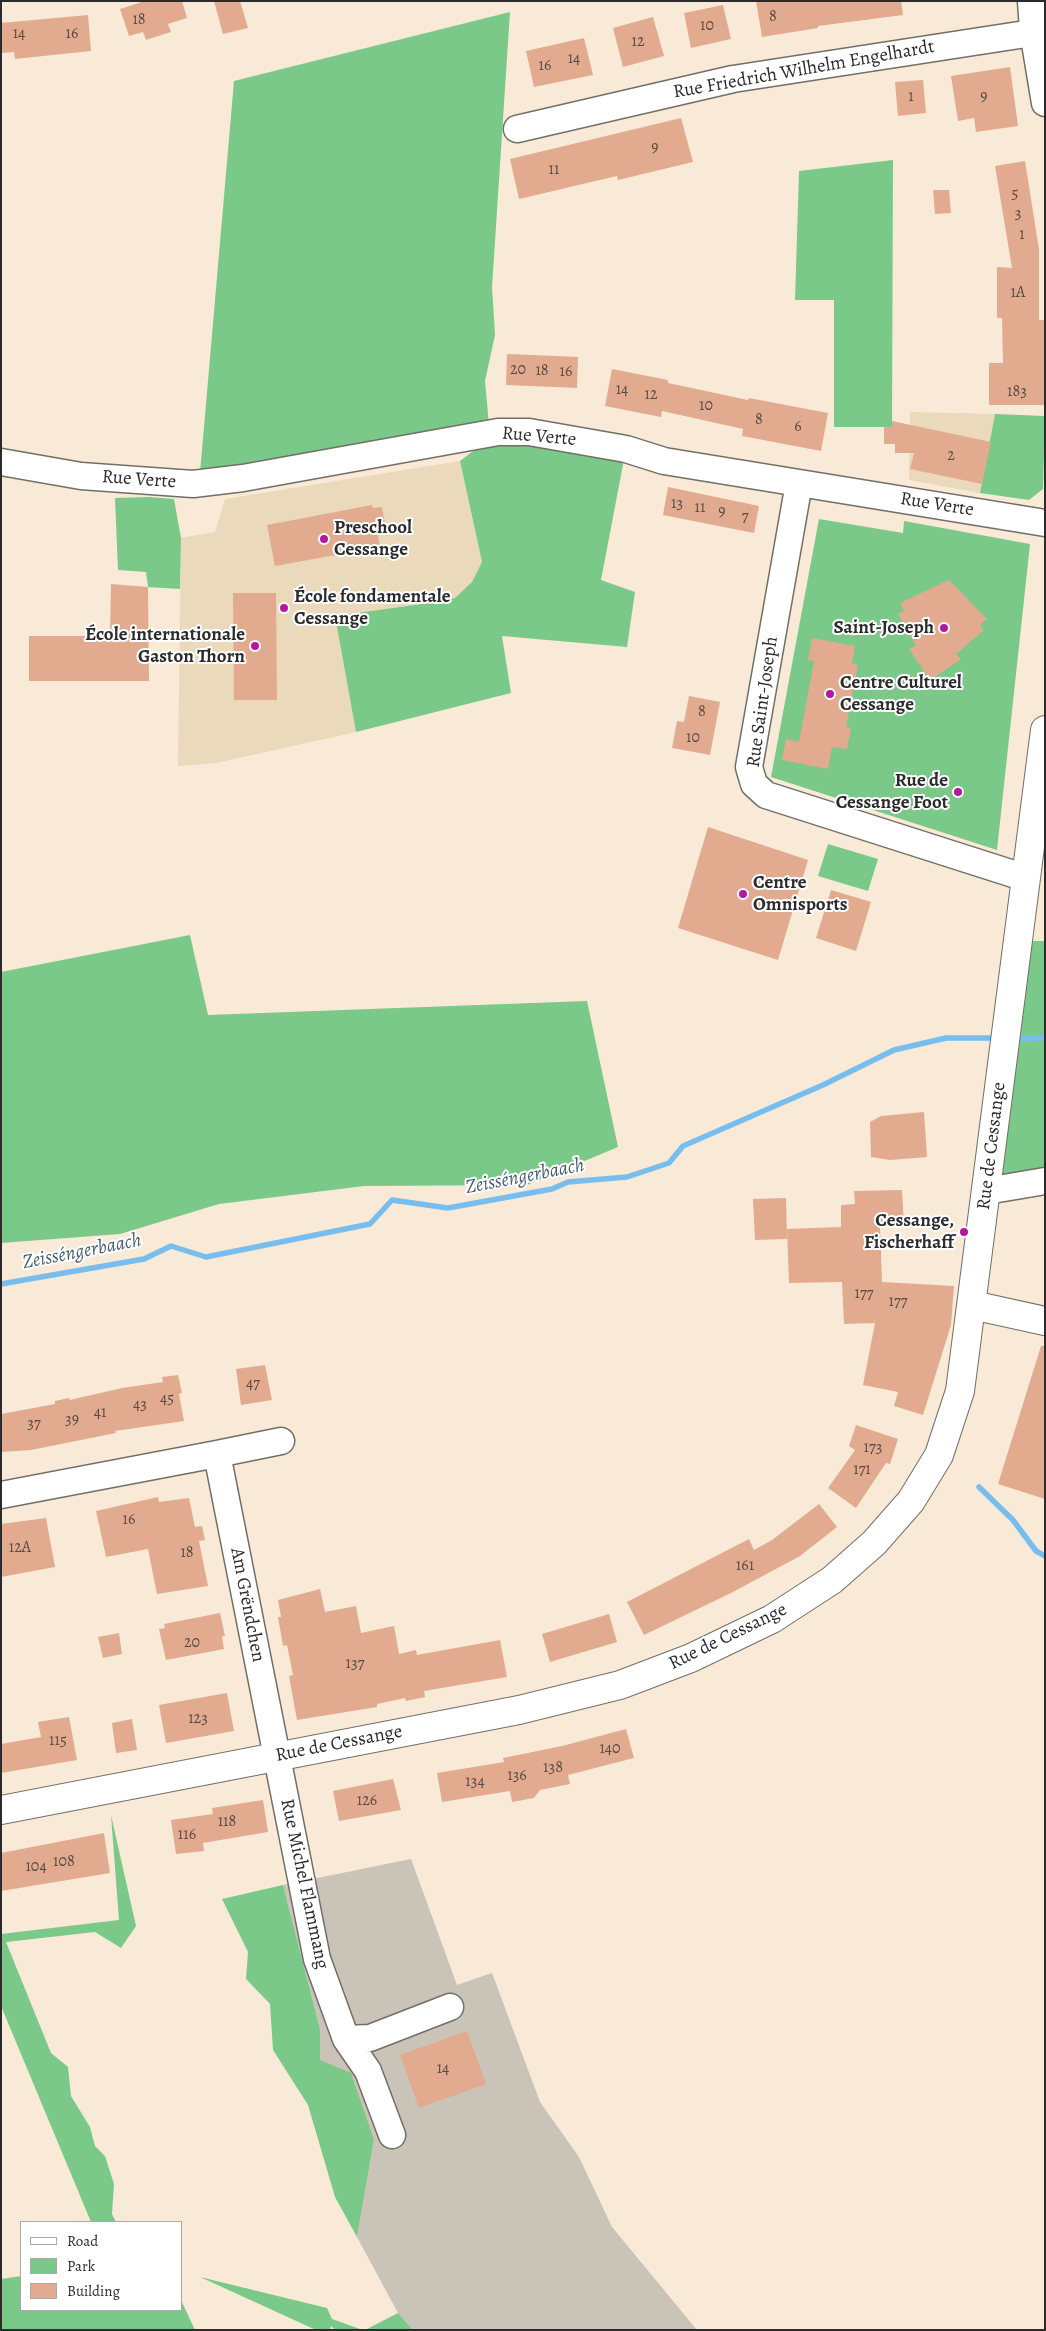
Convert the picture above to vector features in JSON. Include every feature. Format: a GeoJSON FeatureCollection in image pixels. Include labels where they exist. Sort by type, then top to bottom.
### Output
{"type":"FeatureCollection","features":[{"type":"Feature","properties":{"kind":"main road","name":"Rue de Cessange"},"geometry":{"type":"LineString","coordinates":[[1,1810],[526,1708],[620,1685],[691,1658],[772,1620],[832,1580],[874,1543],[911,1501],[939,1455],[951,1421],[964,1370],[1045,730]]}},
{"type":"Feature","properties":{"kind":"main road"},"geometry":{"type":"LineString","coordinates":[[972,1305],[1045,1321]]}},
{"type":"Feature","properties":{"kind":"street"},"geometry":{"type":"LineString","coordinates":[[1031,1],[1039,31],[1045,103]]}},
{"type":"Feature","properties":{"kind":"street","name":"Rue Friedrich Wilhelm Engelhardt"},"geometry":{"type":"LineString","coordinates":[[517,129],[733,78],[1039,31]]}},
{"type":"Feature","properties":{"kind":"street","name":"Rue Verte"},"geometry":{"type":"LineString","coordinates":[[1,462],[81,476],[193,484],[252,477],[498,432],[529,432],[626,449],[664,461],[1045,523]]}},
{"type":"Feature","properties":{"kind":"street","name":"Rue Saint-Joseph"},"geometry":{"type":"LineString","coordinates":[[799,483],[749,767],[754,784],[766,795],[1026,878]]}},
{"type":"Feature","properties":{"kind":"street"},"geometry":{"type":"LineString","coordinates":[[986,1191],[1045,1181]]}},
{"type":"Feature","properties":{"kind":"street"},"geometry":{"type":"LineString","coordinates":[[1,1495],[282,1442]]}},
{"type":"Feature","properties":{"kind":"street","name":"Am Grëndchen"},"geometry":{"type":"LineString","coordinates":[[217,1454],[277,1756]]}},
{"type":"Feature","properties":{"kind":"street","name":"Rue Michel Flammang"},"geometry":{"type":"LineString","coordinates":[[277,1756],[317,1959],[346,2039],[368,2071],[392,2135]]}},
{"type":"Feature","properties":{"kind":"street"},"geometry":{"type":"LineString","coordinates":[[346,2039],[370,2038],[450,2007]]}},
{"type":"Feature","properties":{"kind":"shaded area"},"geometry":{"type":"Polygon","coordinates":[[[910,412],[995,414],[980,493],[909,480],[910,412]]]}},
{"type":"Feature","properties":{"kind":"shaded area","name":"École fondamentale Cessange"},"geometry":{"type":"Polygon","coordinates":[[[460,461],[482,562],[472,582],[455,598],[443,601],[335,616],[356,732],[216,763],[178,766],[181,538],[215,532],[225,499],[460,461]]]}},
{"type":"Feature","properties":{"kind":"shaded area"},"geometry":{"type":"Polygon","coordinates":[[[411,1859],[457,1985],[492,1973],[540,2102],[579,2157],[612,2227],[697,2330],[413,2330],[398,2313],[357,2237],[374,2140],[320,2060],[320,2029],[283,1885],[411,1859]]]}},
{"type":"Feature","properties":{"kind":"green space"},"geometry":{"type":"Polygon","coordinates":[[[510,12],[492,287],[495,335],[485,381],[489,425],[200,473],[234,81],[510,12]]]}},
{"type":"Feature","properties":{"kind":"green space"},"geometry":{"type":"Polygon","coordinates":[[[893,160],[892,427],[834,427],[834,300],[795,300],[799,171],[893,160]]]}},
{"type":"Feature","properties":{"kind":"green space"},"geometry":{"type":"Polygon","coordinates":[[[995,414],[1045,416],[1043,489],[1029,500],[980,493],[995,414]]]}},
{"type":"Feature","properties":{"kind":"green space"},"geometry":{"type":"Polygon","coordinates":[[[498,432],[626,449],[601,580],[635,592],[627,647],[502,636],[511,693],[356,732],[335,616],[443,601],[455,598],[472,582],[482,562],[460,461],[498,432]]]}},
{"type":"Feature","properties":{"kind":"green space"},"geometry":{"type":"Polygon","coordinates":[[[149,497],[174,499],[181,538],[180,589],[148,587],[146,572],[118,570],[115,498],[149,497]]]}},
{"type":"Feature","properties":{"kind":"green space"},"geometry":{"type":"Polygon","coordinates":[[[819,519],[903,533],[904,521],[1030,544],[997,850],[771,777],[819,519]]]}},
{"type":"Feature","properties":{"kind":"green space"},"geometry":{"type":"Polygon","coordinates":[[[828,844],[878,859],[868,891],[818,876],[828,844]]]}},
{"type":"Feature","properties":{"kind":"green space"},"geometry":{"type":"Polygon","coordinates":[[[190,935],[208,1015],[587,1001],[618,1147],[527,1185],[364,1186],[219,1204],[120,1234],[1,1243],[1,972],[190,935]]]}},
{"type":"Feature","properties":{"kind":"green space"},"geometry":{"type":"Polygon","coordinates":[[[1033,941],[1045,941],[1045,1180],[986,1191],[1017,948],[1033,941]]]}},
{"type":"Feature","properties":{"kind":"green space"},"geometry":{"type":"Polygon","coordinates":[[[111,1815],[136,1926],[121,1948],[95,1932],[6,1942],[51,2053],[68,2067],[71,2096],[90,2127],[95,2146],[105,2156],[114,2184],[112,2214],[116,2221],[91,2221],[1,2006],[1,1934],[119,1920],[111,1815]]]}},
{"type":"Feature","properties":{"kind":"green space"},"geometry":{"type":"Polygon","coordinates":[[[283,1885],[320,2029],[320,2060],[351,2073],[374,2140],[357,2237],[335,2197],[308,2105],[273,2050],[270,2004],[246,1979],[248,1952],[222,1899],[283,1885]]]}},
{"type":"Feature","properties":{"kind":"green space"},"geometry":{"type":"Polygon","coordinates":[[[20,2276],[20,2311],[182,2311],[182,2302],[195,2330],[1,2330],[1,2279],[20,2276]]]}},
{"type":"Feature","properties":{"kind":"green space"},"geometry":{"type":"Polygon","coordinates":[[[200,2277],[327,2308],[332,2319],[363,2330],[335,2330],[331,2326],[330,2330],[316,2330],[200,2277]]]}},
{"type":"Feature","properties":{"kind":"green space"},"geometry":{"type":"Polygon","coordinates":[[[398,2313],[413,2330],[365,2330],[398,2313]]]}},
{"type":"Feature","properties":{"kind":"building"},"geometry":{"type":"Polygon","coordinates":[[[145,1],[182,1],[187,18],[168,24],[171,32],[146,40],[143,32],[129,36],[120,9],[145,1]]]}},
{"type":"Feature","properties":{"kind":"building"},"geometry":{"type":"Polygon","coordinates":[[[214,1],[240,1],[248,28],[223,34],[214,1]]]}},
{"type":"Feature","properties":{"kind":"building"},"geometry":{"type":"Polygon","coordinates":[[[756,1],[901,1],[903,15],[818,26],[818,28],[762,37],[756,1]]]}},
{"type":"Feature","properties":{"kind":"building"},"geometry":{"type":"Polygon","coordinates":[[[723,5],[731,39],[691,48],[684,13],[723,5]]]}},
{"type":"Feature","properties":{"kind":"building"},"geometry":{"type":"Polygon","coordinates":[[[88,15],[91,51],[15,59],[14,52],[2,53],[1,23],[88,15]]]}},
{"type":"Feature","properties":{"kind":"building"},"geometry":{"type":"Polygon","coordinates":[[[653,17],[664,56],[623,67],[613,28],[653,17]]]}},
{"type":"Feature","properties":{"kind":"building"},"geometry":{"type":"Polygon","coordinates":[[[584,38],[593,75],[534,87],[526,51],[584,38]]]}},
{"type":"Feature","properties":{"kind":"building"},"geometry":{"type":"Polygon","coordinates":[[[1010,67],[1018,126],[976,132],[974,118],[958,121],[951,76],[1010,67]]]}},
{"type":"Feature","properties":{"kind":"building"},"geometry":{"type":"Polygon","coordinates":[[[923,80],[926,113],[898,116],[895,82],[923,80]]]}},
{"type":"Feature","properties":{"kind":"building"},"geometry":{"type":"Polygon","coordinates":[[[681,118],[693,162],[618,180],[617,176],[519,199],[510,159],[681,118]]]}},
{"type":"Feature","properties":{"kind":"building"},"geometry":{"type":"Polygon","coordinates":[[[1025,161],[1039,249],[1039,320],[1045,320],[1045,405],[989,405],[989,363],[1003,363],[1002,318],[997,318],[997,267],[1012,268],[995,166],[1025,161]]]}},
{"type":"Feature","properties":{"kind":"building"},"geometry":{"type":"Polygon","coordinates":[[[933,190],[949,190],[951,213],[935,214],[933,190]]]}},
{"type":"Feature","properties":{"kind":"building"},"geometry":{"type":"Polygon","coordinates":[[[507,354],[578,357],[577,388],[506,385],[507,354]]]}},
{"type":"Feature","properties":{"kind":"building"},"geometry":{"type":"Polygon","coordinates":[[[612,369],[668,380],[668,383],[748,400],[749,398],[828,413],[821,451],[742,436],[743,429],[662,411],[661,417],[605,406],[612,369]]]}},
{"type":"Feature","properties":{"kind":"building"},"geometry":{"type":"Polygon","coordinates":[[[892,421],[991,442],[982,484],[910,469],[914,453],[895,453],[895,444],[884,444],[884,427],[892,427],[892,421]]]}},
{"type":"Feature","properties":{"kind":"building"},"geometry":{"type":"Polygon","coordinates":[[[668,487],[759,506],[754,533],[663,515],[668,487]]]}},
{"type":"Feature","properties":{"kind":"building","name":"Preschool Cessange"},"geometry":{"type":"Polygon","coordinates":[[[372,505],[373,508],[382,507],[386,529],[377,530],[380,547],[275,566],[267,525],[372,505]]]}},
{"type":"Feature","properties":{"kind":"building","name":"Saint-Joseph"},"geometry":{"type":"Polygon","coordinates":[[[949,580],[987,619],[980,625],[984,630],[956,654],[961,659],[930,680],[909,649],[916,646],[898,614],[904,611],[900,603],[949,580]]]}},
{"type":"Feature","properties":{"kind":"building"},"geometry":{"type":"Polygon","coordinates":[[[111,584],[148,587],[149,681],[29,681],[29,636],[110,636],[111,584]]]}},
{"type":"Feature","properties":{"kind":"building","name":"École internationale Gaston Thorn"},"geometry":{"type":"Polygon","coordinates":[[[233,593],[276,593],[277,700],[234,700],[233,593]]]}},
{"type":"Feature","properties":{"kind":"building","name":"Centre Culturel Cessange"},"geometry":{"type":"Polygon","coordinates":[[[812,638],[855,646],[852,664],[858,665],[846,727],[851,728],[847,749],[832,747],[828,769],[782,760],[786,739],[799,742],[814,661],[808,660],[812,638]]]}},
{"type":"Feature","properties":{"kind":"building"},"geometry":{"type":"Polygon","coordinates":[[[689,696],[720,702],[710,755],[672,748],[677,721],[684,722],[689,696]]]}},
{"type":"Feature","properties":{"kind":"building","name":"Centre Omnisports"},"geometry":{"type":"Polygon","coordinates":[[[708,827],[808,860],[778,960],[678,928],[708,827]]]}},
{"type":"Feature","properties":{"kind":"building"},"geometry":{"type":"Polygon","coordinates":[[[831,890],[871,902],[856,951],[816,938],[831,890]]]}},
{"type":"Feature","properties":{"kind":"building"},"geometry":{"type":"Polygon","coordinates":[[[924,1112],[927,1157],[890,1160],[871,1157],[870,1122],[881,1116],[924,1112]]]}},
{"type":"Feature","properties":{"kind":"building"},"geometry":{"type":"Polygon","coordinates":[[[902,1190],[904,1227],[880,1227],[882,1282],[954,1286],[951,1325],[923,1415],[894,1406],[898,1392],[863,1385],[875,1323],[844,1324],[842,1282],[789,1283],[787,1229],[841,1227],[841,1205],[855,1204],[854,1191],[902,1190]]]}},
{"type":"Feature","properties":{"kind":"building"},"geometry":{"type":"Polygon","coordinates":[[[786,1198],[787,1239],[755,1240],[753,1199],[786,1198]]]}},
{"type":"Feature","properties":{"kind":"building"},"geometry":{"type":"Polygon","coordinates":[[[1041,1346],[1045,1346],[1045,1499],[998,1484],[1041,1346]]]}},
{"type":"Feature","properties":{"kind":"building"},"geometry":{"type":"Polygon","coordinates":[[[265,1365],[272,1400],[241,1405],[236,1369],[265,1365]]]}},
{"type":"Feature","properties":{"kind":"building"},"geometry":{"type":"Polygon","coordinates":[[[178,1375],[182,1393],[179,1394],[184,1421],[115,1431],[116,1433],[31,1450],[1,1452],[1,1414],[55,1404],[55,1401],[69,1398],[70,1400],[122,1388],[163,1382],[162,1377],[178,1375]]]}},
{"type":"Feature","properties":{"kind":"building"},"geometry":{"type":"Polygon","coordinates":[[[856,1425],[898,1439],[890,1464],[886,1463],[856,1508],[828,1488],[855,1450],[849,1446],[856,1425]]]}},
{"type":"Feature","properties":{"kind":"building"},"geometry":{"type":"Polygon","coordinates":[[[158,1497],[159,1502],[189,1498],[195,1527],[202,1526],[205,1540],[199,1541],[208,1586],[157,1594],[148,1549],[106,1557],[96,1511],[158,1497]]]}},
{"type":"Feature","properties":{"kind":"building"},"geometry":{"type":"Polygon","coordinates":[[[819,1504],[837,1527],[800,1556],[731,1593],[644,1635],[627,1602],[749,1539],[754,1550],[772,1540],[819,1504]]]}},
{"type":"Feature","properties":{"kind":"building"},"geometry":{"type":"Polygon","coordinates":[[[46,1518],[55,1567],[1,1577],[1,1524],[46,1518]]]}},
{"type":"Feature","properties":{"kind":"building"},"geometry":{"type":"Polygon","coordinates":[[[320,1589],[325,1612],[356,1606],[361,1633],[394,1626],[399,1654],[416,1650],[417,1655],[500,1640],[507,1677],[424,1691],[425,1697],[406,1701],[405,1698],[377,1704],[377,1707],[297,1720],[289,1676],[293,1675],[287,1645],[283,1646],[278,1617],[281,1617],[278,1600],[320,1589]]]}},
{"type":"Feature","properties":{"kind":"building"},"geometry":{"type":"Polygon","coordinates":[[[220,1613],[225,1636],[222,1636],[224,1649],[166,1660],[159,1629],[165,1628],[164,1624],[220,1613]]]}},
{"type":"Feature","properties":{"kind":"building"},"geometry":{"type":"Polygon","coordinates":[[[609,1614],[617,1642],[550,1662],[542,1634],[609,1614]]]}},
{"type":"Feature","properties":{"kind":"building"},"geometry":{"type":"Polygon","coordinates":[[[119,1633],[122,1654],[103,1658],[98,1637],[119,1633]]]}},
{"type":"Feature","properties":{"kind":"building"},"geometry":{"type":"Polygon","coordinates":[[[227,1693],[234,1731],[166,1743],[159,1705],[227,1693]]]}},
{"type":"Feature","properties":{"kind":"building"},"geometry":{"type":"Polygon","coordinates":[[[69,1717],[77,1760],[1,1773],[1,1744],[41,1737],[38,1722],[69,1717]]]}},
{"type":"Feature","properties":{"kind":"building"},"geometry":{"type":"Polygon","coordinates":[[[132,1719],[137,1750],[116,1753],[112,1723],[132,1719]]]}},
{"type":"Feature","properties":{"kind":"building"},"geometry":{"type":"Polygon","coordinates":[[[626,1729],[634,1758],[568,1775],[570,1784],[540,1790],[534,1798],[512,1802],[510,1791],[442,1802],[437,1773],[504,1762],[503,1758],[562,1746],[626,1729]]]}},
{"type":"Feature","properties":{"kind":"building"},"geometry":{"type":"Polygon","coordinates":[[[393,1779],[401,1810],[339,1821],[333,1791],[393,1779]]]}},
{"type":"Feature","properties":{"kind":"building"},"geometry":{"type":"Polygon","coordinates":[[[263,1800],[268,1832],[203,1843],[204,1851],[176,1854],[171,1820],[213,1814],[212,1808],[263,1800]]]}},
{"type":"Feature","properties":{"kind":"building"},"geometry":{"type":"Polygon","coordinates":[[[104,1833],[110,1873],[1,1891],[1,1853],[104,1833]]]}},
{"type":"Feature","properties":{"kind":"building"},"geometry":{"type":"Polygon","coordinates":[[[467,2031],[486,2084],[419,2108],[400,2055],[467,2031]]]}},
{"type":"Feature","properties":{"kind":"waterway","name":"Zeisséngerbaach"},"geometry":{"type":"LineString","coordinates":[[1,1284],[144,1259],[171,1246],[206,1257],[370,1224],[392,1200],[448,1208],[552,1189],[568,1182],[627,1177],[669,1163],[683,1146],[823,1085],[894,1050],[946,1038],[998,1038]]}},
{"type":"Feature","properties":{"kind":"waterway","name":"Zeisséngerbaach"},"geometry":{"type":"LineString","coordinates":[[1012,1039],[1045,1038]]}},
{"type":"Feature","properties":{"kind":"waterway"},"geometry":{"type":"LineString","coordinates":[[979,1487],[1013,1520],[1036,1551],[1045,1556]]}},
{"type":"Feature","properties":{"kind":"place","name":"Preschool Cessange"},"geometry":{"type":"Point","coordinates":[324,539]}},
{"type":"Feature","properties":{"kind":"place","name":"École fondamentale Cessange"},"geometry":{"type":"Point","coordinates":[284,608]}},
{"type":"Feature","properties":{"kind":"place","name":"Saint-Joseph"},"geometry":{"type":"Point","coordinates":[944,628]}},
{"type":"Feature","properties":{"kind":"place","name":"École internationale Gaston Thorn"},"geometry":{"type":"Point","coordinates":[255,646]}},
{"type":"Feature","properties":{"kind":"place","name":"Centre Culturel Cessange"},"geometry":{"type":"Point","coordinates":[830,694]}},
{"type":"Feature","properties":{"kind":"place","name":"Rue de Cessange Foot"},"geometry":{"type":"Point","coordinates":[958,792]}},
{"type":"Feature","properties":{"kind":"place","name":"Centre Omnisports"},"geometry":{"type":"Point","coordinates":[743,894]}},
{"type":"Feature","properties":{"kind":"place","name":"Cessange, Fischerhaff"},"geometry":{"type":"Point","coordinates":[964,1232]}}]}
